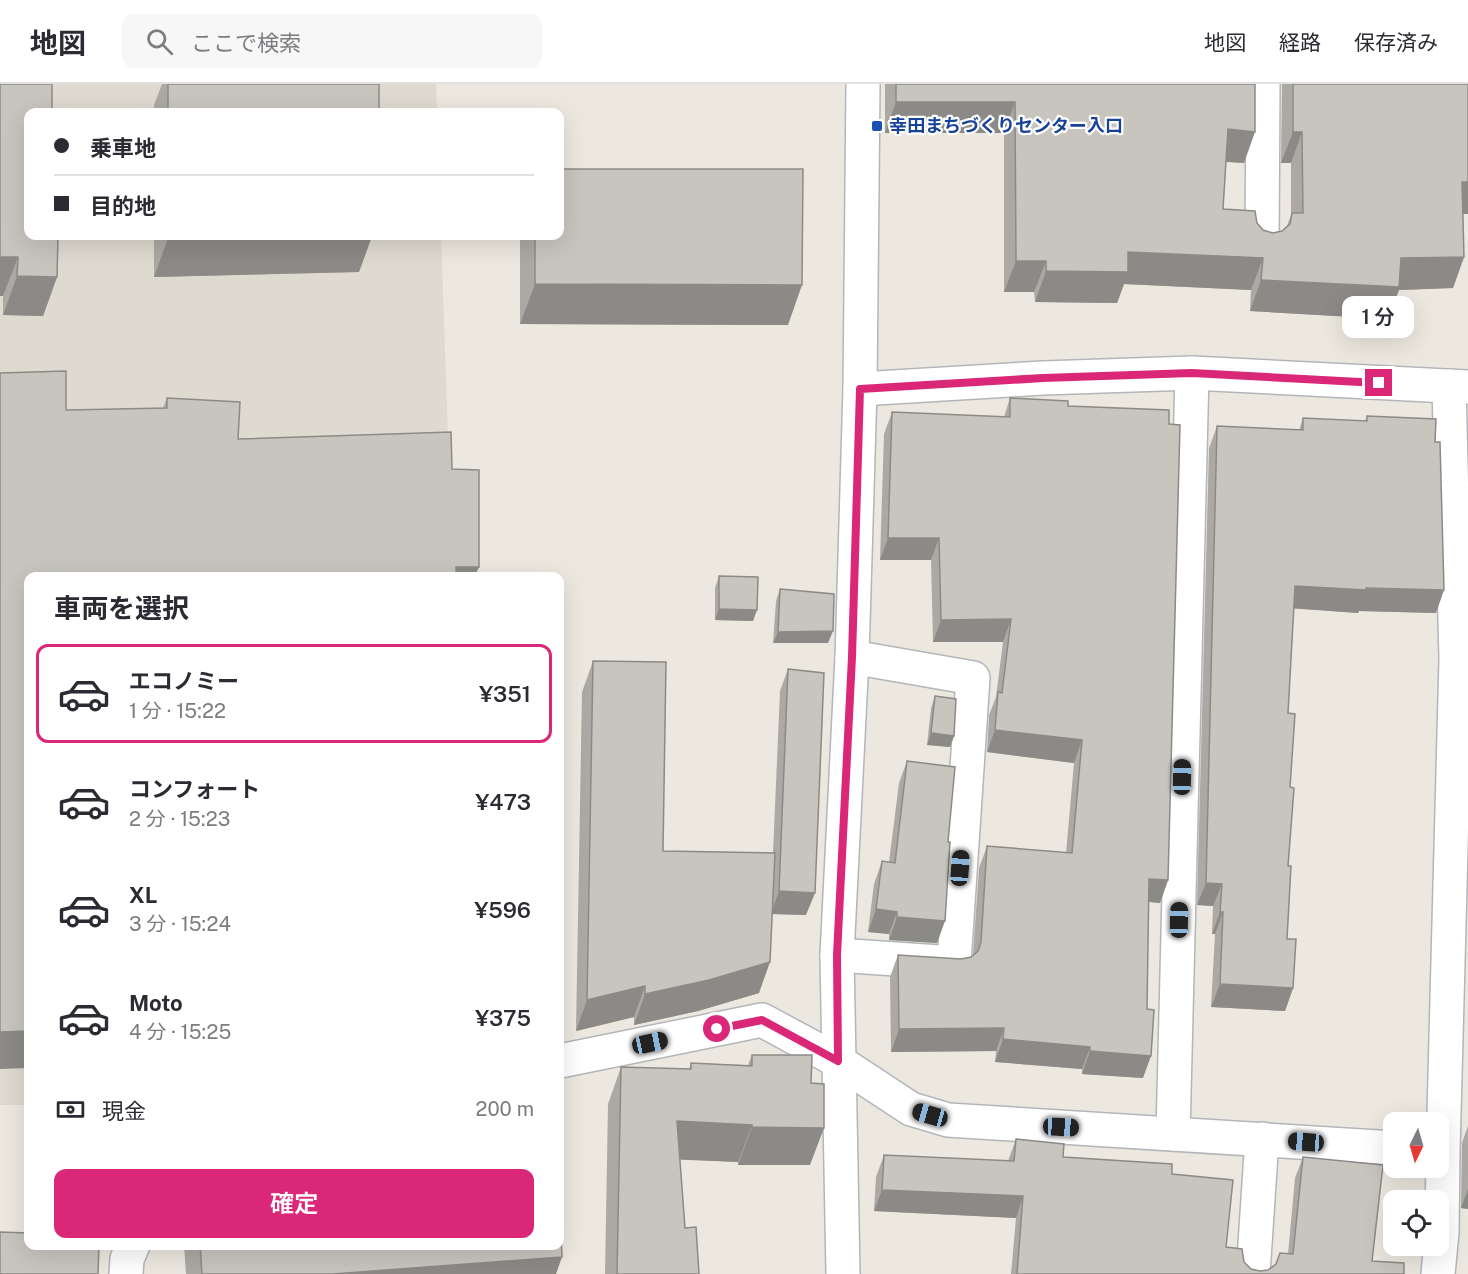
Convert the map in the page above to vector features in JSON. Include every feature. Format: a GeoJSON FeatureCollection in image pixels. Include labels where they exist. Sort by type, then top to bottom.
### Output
{"type":"FeatureCollection","features":[{"type":"Feature","properties":{"kind":"street"},"geometry":{"type":"LineString","coordinates":[[843,1274],[837,955],[852,657],[860,389],[863,84]]}},
{"type":"Feature","properties":{"kind":"street"},"geometry":{"type":"LineString","coordinates":[[1262,246],[1263,84]]}},
{"type":"Feature","properties":{"kind":"street"},"geometry":{"type":"LineString","coordinates":[[860,389],[1043,378],[1192,373],[1459,387],[1462,659],[1443,1112]]}},
{"type":"Feature","properties":{"kind":"street"},"geometry":{"type":"LineString","coordinates":[[1173,1134],[1192,373]]}},
{"type":"Feature","properties":{"kind":"street"},"geometry":{"type":"LineString","coordinates":[[837,955],[954,963],[973,678],[852,657]]}},
{"type":"Feature","properties":{"kind":"street"},"geometry":{"type":"LineString","coordinates":[[564,1060],[762,1020],[838,1061],[911,1109],[948,1120],[1383,1147]]}},
{"type":"Feature","properties":{"kind":"street"},"geometry":{"type":"LineString","coordinates":[[1253,1274],[1262,1139]]}},
{"type":"Feature","properties":{"kind":"street"},"geometry":{"type":"LineString","coordinates":[[1438,1274],[1455,1233],[1446,1178]]}},
{"type":"Feature","properties":{"kind":"street"},"geometry":{"type":"LineString","coordinates":[[126,1274],[131,1250]]}},
{"type":"Feature","properties":{"kind":"shaded area"},"geometry":{"type":"Polygon","coordinates":[[[0,84],[436,84],[437,108],[24,108],[24,240],[441,240],[453,572],[24,572],[24,1105],[0,1105],[0,84]]]}},
{"type":"Feature","properties":{"kind":"building"},"geometry":{"type":"Polygon","coordinates":[[[0,84],[52,84],[52,108],[24,108],[24,240],[58,240],[57,277],[17,276],[18,257],[0,257],[0,84]]]}},
{"type":"Feature","properties":{"kind":"building"},"geometry":{"type":"Polygon","coordinates":[[[168,84],[379,84],[379,108],[168,108],[168,84]]]}},
{"type":"Feature","properties":{"kind":"building"},"geometry":{"type":"Polygon","coordinates":[[[896,84],[1255,84],[1255,132],[1228,129],[1223,209],[1255,211],[1257,223],[1263,230],[1273,233],[1282,231],[1290,224],[1292,213],[1303,213],[1302,132],[1293,132],[1293,84],[1468,84],[1468,182],[1462,182],[1464,257],[1401,258],[1399,287],[1261,280],[1263,258],[1128,252],[1128,272],[1046,271],[1046,261],[1016,261],[1015,102],[896,102],[896,84]]]}},
{"type":"Feature","properties":{"kind":"building"},"geometry":{"type":"Polygon","coordinates":[[[564,169],[803,169],[802,285],[535,284],[535,240],[564,240],[564,169]]]}},
{"type":"Feature","properties":{"kind":"building"},"geometry":{"type":"Polygon","coordinates":[[[66,371],[66,410],[167,408],[167,398],[240,402],[238,439],[451,432],[452,469],[479,470],[479,567],[456,567],[456,572],[24,572],[24,1031],[0,1032],[0,373],[66,371]]]}},
{"type":"Feature","properties":{"kind":"building"},"geometry":{"type":"Polygon","coordinates":[[[1010,398],[1068,401],[1068,406],[1169,410],[1169,424],[1180,425],[1168,880],[1149,879],[1147,1009],[1154,1010],[1151,1056],[1090,1051],[1090,1047],[1003,1039],[1004,1028],[899,1029],[898,955],[961,959],[971,957],[978,951],[981,942],[987,846],[1072,853],[1082,740],[995,730],[998,692],[1002,693],[1011,619],[941,620],[939,538],[888,538],[892,412],[1010,417],[1010,398]]]}},
{"type":"Feature","properties":{"kind":"building"},"geometry":{"type":"Polygon","coordinates":[[[1367,416],[1436,419],[1435,442],[1440,442],[1444,590],[1366,588],[1366,590],[1295,586],[1288,713],[1295,714],[1290,787],[1294,788],[1288,866],[1291,866],[1287,939],[1296,939],[1293,988],[1220,984],[1222,884],[1206,883],[1217,426],[1303,430],[1303,418],[1367,421],[1367,416]]]}},
{"type":"Feature","properties":{"kind":"building"},"geometry":{"type":"Polygon","coordinates":[[[719,576],[758,577],[757,610],[719,609],[719,576]]]}},
{"type":"Feature","properties":{"kind":"building"},"geometry":{"type":"Polygon","coordinates":[[[780,589],[834,594],[833,631],[778,632],[780,589]]]}},
{"type":"Feature","properties":{"kind":"building"},"geometry":{"type":"Polygon","coordinates":[[[593,661],[666,662],[663,851],[775,853],[770,962],[709,980],[645,994],[645,986],[587,1000],[593,661]]]}},
{"type":"Feature","properties":{"kind":"building"},"geometry":{"type":"Polygon","coordinates":[[[788,669],[824,673],[815,893],[779,891],[788,669]]]}},
{"type":"Feature","properties":{"kind":"building"},"geometry":{"type":"Polygon","coordinates":[[[935,696],[956,699],[954,736],[931,733],[935,696]]]}},
{"type":"Feature","properties":{"kind":"building"},"geometry":{"type":"Polygon","coordinates":[[[907,761],[955,767],[948,842],[950,842],[945,921],[897,917],[897,912],[876,909],[882,861],[895,863],[907,761]]]}},
{"type":"Feature","properties":{"kind":"building"},"geometry":{"type":"Polygon","coordinates":[[[752,1055],[812,1055],[811,1083],[824,1084],[824,1128],[752,1127],[752,1125],[677,1121],[685,1228],[696,1227],[699,1274],[617,1274],[621,1067],[691,1069],[691,1063],[752,1066],[752,1055]]]}},
{"type":"Feature","properties":{"kind":"building"},"geometry":{"type":"Polygon","coordinates":[[[1016,1139],[1064,1144],[1063,1157],[1172,1164],[1172,1174],[1233,1180],[1226,1247],[1242,1249],[1244,1262],[1251,1269],[1260,1271],[1268,1270],[1276,1264],[1280,1253],[1293,1254],[1303,1157],[1383,1165],[1372,1261],[1404,1263],[1404,1274],[1017,1274],[1023,1196],[882,1190],[884,1155],[1014,1161],[1016,1139]]]}},
{"type":"Feature","properties":{"kind":"building"},"geometry":{"type":"Polygon","coordinates":[[[0,1232],[24,1233],[24,1250],[99,1250],[98,1274],[0,1274],[0,1232]]]}},
{"type":"Feature","properties":{"kind":"building"},"geometry":{"type":"Polygon","coordinates":[[[200,1250],[562,1250],[562,1257],[332,1274],[202,1274],[200,1250]]]}},
{"type":"Feature","properties":{"kind":"place","name":"幸田まちづくりセンター入口"},"geometry":{"type":"Point","coordinates":[877,126]}},
{"type":"Feature","properties":{"kind":"route"},"geometry":{"type":"LineString","coordinates":[[717,1029],[762,1020],[838,1061],[837,955],[852,657],[860,389],[1043,378],[1192,373],[1379,383]]}}]}
